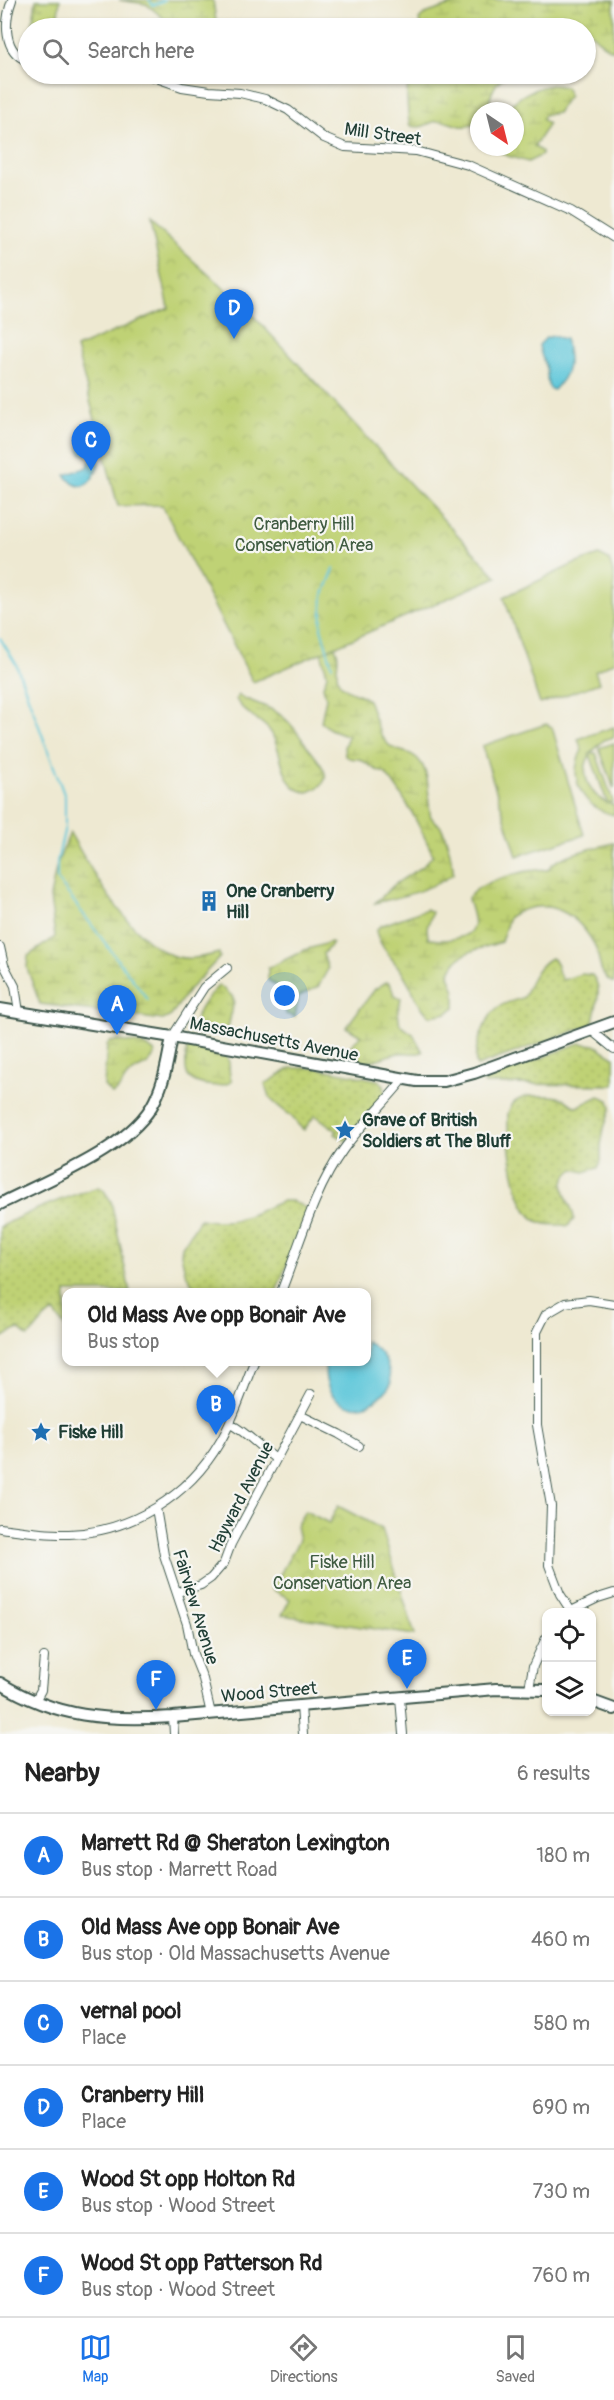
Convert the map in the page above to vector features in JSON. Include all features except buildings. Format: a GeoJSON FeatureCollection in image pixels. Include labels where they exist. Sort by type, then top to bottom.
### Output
{"type":"FeatureCollection","features":[{"type":"Feature","properties":{"kind":"main road"},"geometry":{"type":"LineString","coordinates":[[0,1009],[172,1037]]}},
{"type":"Feature","properties":{"kind":"main road","name":"Massachusetts Avenue"},"geometry":{"type":"LineString","coordinates":[[0,1204],[108,1148],[137,1126],[155,1100],[164,1078],[172,1037],[403,1080],[444,1081],[467,1075],[609,1024]]}},
{"type":"Feature","properties":{"kind":"main road","name":"Wood Street"},"geometry":{"type":"LineString","coordinates":[[0,1683],[35,1701],[64,1711],[91,1717],[131,1719],[496,1689],[542,1690]]}},
{"type":"Feature","properties":{"kind":"main road"},"geometry":{"type":"LineString","coordinates":[[596,1703],[614,1709]]}},
{"type":"Feature","properties":{"kind":"street"},"geometry":{"type":"LineString","coordinates":[[12,0],[7,21],[9,41],[18,56]]}},
{"type":"Feature","properties":{"kind":"street","name":"Mill Street"},"geometry":{"type":"LineString","coordinates":[[173,84],[182,87],[240,93],[265,99],[288,110],[324,138],[345,147],[416,152],[474,167],[572,211],[614,238]]}},
{"type":"Feature","properties":{"kind":"street"},"geometry":{"type":"LineString","coordinates":[[0,947],[4,965],[15,986],[19,1012]]}},
{"type":"Feature","properties":{"kind":"street"},"geometry":{"type":"LineString","coordinates":[[172,1037],[204,987],[227,968]]}},
{"type":"Feature","properties":{"kind":"street"},"geometry":{"type":"LineString","coordinates":[[609,1024],[611,1047]]}},
{"type":"Feature","properties":{"kind":"street"},"geometry":{"type":"LineString","coordinates":[[592,1031],[611,1047]]}},
{"type":"Feature","properties":{"kind":"street"},"geometry":{"type":"LineString","coordinates":[[283,1288],[318,1197],[333,1165],[350,1141],[403,1080]]}},
{"type":"Feature","properties":{"kind":"street"},"geometry":{"type":"LineString","coordinates":[[568,1608],[549,1565],[551,1506],[537,1425],[537,1332],[546,1314],[565,1303],[590,1300],[614,1304]]}},
{"type":"Feature","properties":{"kind":"street"},"geometry":{"type":"LineString","coordinates":[[0,1528],[45,1534],[80,1534],[122,1524],[156,1508],[196,1476],[214,1452],[230,1424],[252,1366]]}},
{"type":"Feature","properties":{"kind":"street","name":"Hayward Avenue"},"geometry":{"type":"LineString","coordinates":[[178,1592],[203,1584],[221,1568],[311,1394]]}},
{"type":"Feature","properties":{"kind":"street"},"geometry":{"type":"LineString","coordinates":[[300,1415],[358,1446]]}},
{"type":"Feature","properties":{"kind":"street"},"geometry":{"type":"LineString","coordinates":[[230,1424],[244,1432],[256,1445],[276,1459]]}},
{"type":"Feature","properties":{"kind":"street","name":"Fairview Avenue"},"geometry":{"type":"LineString","coordinates":[[156,1508],[164,1552],[188,1624],[193,1654],[203,1679],[211,1714]]}},
{"type":"Feature","properties":{"kind":"street"},"geometry":{"type":"LineString","coordinates":[[579,1608],[614,1593]]}},
{"type":"Feature","properties":{"kind":"street"},"geometry":{"type":"LineString","coordinates":[[529,1689],[533,1666],[542,1647]]}},
{"type":"Feature","properties":{"kind":"street"},"geometry":{"type":"LineString","coordinates":[[35,1701],[41,1690],[44,1657]]}},
{"type":"Feature","properties":{"kind":"street"},"geometry":{"type":"LineString","coordinates":[[400,1698],[402,1734]]}},
{"type":"Feature","properties":{"kind":"street"},"geometry":{"type":"LineString","coordinates":[[301,1706],[303,1734]]}},
{"type":"Feature","properties":{"kind":"street"},"geometry":{"type":"LineString","coordinates":[[173,1717],[174,1734]]}},
{"type":"Feature","properties":{"kind":"green space"},"geometry":{"type":"Polygon","coordinates":[[[36,0],[60,0],[57,18],[33,18],[36,0]]]}},
{"type":"Feature","properties":{"kind":"green space"},"geometry":{"type":"Polygon","coordinates":[[[119,0],[213,0],[216,18],[164,18],[146,4],[119,0]]]}},
{"type":"Feature","properties":{"kind":"green space"},"geometry":{"type":"Polygon","coordinates":[[[466,0],[614,0],[614,50],[607,48],[596,38],[596,18],[421,18],[425,14],[466,0]]]}},
{"type":"Feature","properties":{"kind":"green space"},"geometry":{"type":"Polygon","coordinates":[[[410,84],[497,84],[490,102],[470,102],[470,125],[466,126],[437,121],[419,127],[410,126],[407,90],[410,84]]]}},
{"type":"Feature","properties":{"kind":"green space"},"geometry":{"type":"Polygon","coordinates":[[[554,85],[565,87],[569,95],[557,113],[544,115],[542,119],[548,124],[534,146],[542,152],[542,155],[528,162],[508,156],[524,156],[524,102],[514,102],[541,87],[554,85]]]}},
{"type":"Feature","properties":{"kind":"green space","name":"Cranberry Hill Conservation Area"},"geometry":{"type":"Polygon","coordinates":[[[150,222],[247,309],[497,577],[253,682],[162,505],[118,506],[76,348],[169,308],[150,222]]]}},
{"type":"Feature","properties":{"kind":"green space"},"geometry":{"type":"Polygon","coordinates":[[[599,555],[609,560],[614,575],[614,662],[595,671],[599,683],[540,704],[504,597],[574,564],[599,555]]]}},
{"type":"Feature","properties":{"kind":"green space"},"geometry":{"type":"Polygon","coordinates":[[[331,641],[337,652],[337,677],[341,685],[368,700],[378,729],[389,745],[414,756],[424,768],[430,815],[443,831],[453,867],[453,874],[436,884],[375,903],[395,884],[423,866],[433,855],[406,802],[385,773],[359,759],[345,756],[344,747],[348,736],[330,729],[321,722],[326,698],[323,686],[327,675],[321,652],[331,641]]]}},
{"type":"Feature","properties":{"kind":"green space"},"geometry":{"type":"Polygon","coordinates":[[[238,695],[276,712],[293,728],[317,758],[324,771],[325,777],[318,788],[308,792],[292,785],[283,768],[278,748],[270,731],[239,704],[236,699],[238,695]]]}},
{"type":"Feature","properties":{"kind":"green space"},"geometry":{"type":"Polygon","coordinates":[[[546,724],[552,727],[584,835],[517,856],[482,746],[546,724]]]}},
{"type":"Feature","properties":{"kind":"green space"},"geometry":{"type":"Polygon","coordinates":[[[614,727],[614,737],[604,740],[590,754],[596,753],[613,801],[608,803],[614,805],[614,815],[594,806],[581,791],[576,771],[582,750],[578,739],[614,727]],[[590,755],[585,769],[588,782],[595,794],[607,803],[590,755]]]}},
{"type":"Feature","properties":{"kind":"green space"},"geometry":{"type":"Polygon","coordinates":[[[614,743],[614,789],[599,748],[614,743]]]}},
{"type":"Feature","properties":{"kind":"green space"},"geometry":{"type":"Polygon","coordinates":[[[70,833],[111,899],[136,930],[150,942],[171,955],[184,958],[198,958],[219,953],[220,957],[187,992],[171,1016],[163,1020],[40,1004],[27,968],[28,956],[55,937],[50,897],[57,864],[70,833]]]}},
{"type":"Feature","properties":{"kind":"green space"},"geometry":{"type":"Polygon","coordinates":[[[614,843],[614,983],[604,976],[594,944],[578,922],[558,910],[534,907],[509,917],[501,942],[470,952],[457,960],[449,975],[455,991],[455,1007],[447,1013],[430,1016],[378,937],[376,931],[380,926],[427,909],[432,912],[427,928],[428,938],[446,940],[466,935],[474,924],[468,898],[482,886],[517,873],[548,870],[559,860],[568,856],[614,843]]]}},
{"type":"Feature","properties":{"kind":"green space"},"geometry":{"type":"Polygon","coordinates":[[[333,943],[323,954],[328,969],[318,987],[299,996],[295,1017],[286,1014],[285,991],[268,980],[268,968],[305,950],[333,943]]]}},
{"type":"Feature","properties":{"kind":"green space"},"geometry":{"type":"Polygon","coordinates":[[[551,958],[556,963],[563,980],[581,974],[592,975],[596,981],[598,999],[593,1024],[477,1066],[478,1044],[484,1027],[493,1013],[503,1004],[524,997],[531,980],[551,958]]]}},
{"type":"Feature","properties":{"kind":"green space"},"geometry":{"type":"Polygon","coordinates":[[[386,982],[390,983],[394,995],[401,998],[398,1012],[400,1025],[413,1034],[423,1052],[399,1053],[367,1062],[354,1059],[346,1055],[345,1051],[361,1036],[346,1027],[375,989],[386,982]]]}},
{"type":"Feature","properties":{"kind":"green space"},"geometry":{"type":"Polygon","coordinates":[[[219,985],[232,996],[234,1001],[228,1028],[214,1035],[199,1035],[193,1027],[197,1015],[219,985]]]}},
{"type":"Feature","properties":{"kind":"green space"},"geometry":{"type":"Polygon","coordinates":[[[109,1042],[143,1045],[155,1053],[147,1064],[129,1075],[118,1090],[112,1094],[104,1086],[107,1045],[109,1042]]]}},
{"type":"Feature","properties":{"kind":"green space"},"geometry":{"type":"Polygon","coordinates":[[[579,1043],[595,1045],[614,1057],[614,1085],[485,1084],[483,1081],[579,1043]]]}},
{"type":"Feature","properties":{"kind":"green space"},"geometry":{"type":"Polygon","coordinates":[[[191,1045],[214,1050],[228,1058],[232,1081],[216,1086],[202,1084],[191,1079],[186,1066],[187,1047],[191,1045]]]}},
{"type":"Feature","properties":{"kind":"green space"},"geometry":{"type":"Polygon","coordinates":[[[291,1068],[317,1068],[378,1080],[384,1085],[385,1093],[346,1141],[335,1134],[337,1131],[315,1115],[304,1130],[271,1099],[266,1090],[265,1084],[291,1068]]]}},
{"type":"Feature","properties":{"kind":"green space"},"geometry":{"type":"Polygon","coordinates":[[[529,1096],[556,1096],[577,1107],[599,1096],[609,1100],[611,1108],[604,1128],[601,1161],[598,1168],[584,1172],[574,1169],[564,1181],[565,1193],[574,1219],[568,1226],[537,1221],[529,1214],[517,1188],[509,1139],[508,1114],[515,1102],[529,1096]]]}},
{"type":"Feature","properties":{"kind":"green space"},"geometry":{"type":"Polygon","coordinates":[[[99,1187],[111,1201],[129,1288],[62,1288],[62,1323],[54,1312],[47,1316],[28,1337],[18,1329],[0,1339],[0,1227],[74,1195],[99,1187]]]}},
{"type":"Feature","properties":{"kind":"green space"},"geometry":{"type":"Polygon","coordinates":[[[283,1201],[292,1201],[308,1209],[278,1288],[195,1288],[185,1272],[181,1254],[182,1247],[200,1219],[225,1221],[252,1214],[283,1201]]]}},
{"type":"Feature","properties":{"kind":"green space","name":"Fiske Hill Conservation Area"},"geometry":{"type":"Polygon","coordinates":[[[338,1506],[382,1529],[415,1635],[282,1615],[290,1599],[272,1589],[299,1540],[296,1526],[305,1511],[329,1523],[338,1506]]]}},
{"type":"Feature","properties":{"kind":"water"},"geometry":{"type":"Polygon","coordinates":[[[553,336],[565,339],[568,354],[568,366],[564,378],[554,390],[548,385],[539,345],[546,338],[553,336]]]}},
{"type":"Feature","properties":{"kind":"water"},"geometry":{"type":"Polygon","coordinates":[[[93,437],[100,444],[99,462],[92,479],[80,486],[65,475],[88,467],[91,457],[81,453],[79,448],[84,439],[93,437]]]}},
{"type":"Feature","properties":{"kind":"water"},"geometry":{"type":"Polygon","coordinates":[[[371,1344],[384,1359],[391,1384],[381,1396],[369,1403],[358,1406],[346,1405],[330,1390],[326,1378],[326,1366],[371,1366],[371,1344]]]}},
{"type":"Feature","properties":{"kind":"waterway"},"geometry":{"type":"LineString","coordinates":[[149,0],[153,5],[165,0]]}},
{"type":"Feature","properties":{"kind":"waterway"},"geometry":{"type":"LineString","coordinates":[[332,666],[321,628],[323,596],[334,569]]}},
{"type":"Feature","properties":{"kind":"waterway"},"geometry":{"type":"LineString","coordinates":[[0,638],[16,664],[65,797],[65,827],[57,862],[57,879],[148,1000]]}},
{"type":"Feature","properties":{"kind":"place","name":"Cranberry Hill"},"geometry":{"type":"Point","coordinates":[234,339]}},
{"type":"Feature","properties":{"kind":"place","name":"vernal pool"},"geometry":{"type":"Point","coordinates":[91,471]}},
{"type":"Feature","properties":{"kind":"place","name":"One Cranberry Hill"},"geometry":{"type":"Point","coordinates":[209,901]}},
{"type":"Feature","properties":{"kind":"place","name":"Marrett Rd @ Sheraton Lexington"},"geometry":{"type":"Point","coordinates":[117,1035]}},
{"type":"Feature","properties":{"kind":"place","name":"Grave of British Soldiers at The Bluff"},"geometry":{"type":"Point","coordinates":[345,1130]}},
{"type":"Feature","properties":{"kind":"place","name":"Fiske Hill"},"geometry":{"type":"Point","coordinates":[41,1432]}},
{"type":"Feature","properties":{"kind":"place","name":"Old Mass Ave opp Bonair Ave"},"geometry":{"type":"Point","coordinates":[216,1435]}},
{"type":"Feature","properties":{"kind":"place","name":"Wood St opp Holton Rd"},"geometry":{"type":"Point","coordinates":[407,1689]}},
{"type":"Feature","properties":{"kind":"place","name":"Wood St opp Patterson Rd"},"geometry":{"type":"Point","coordinates":[156,1710]}}]}
